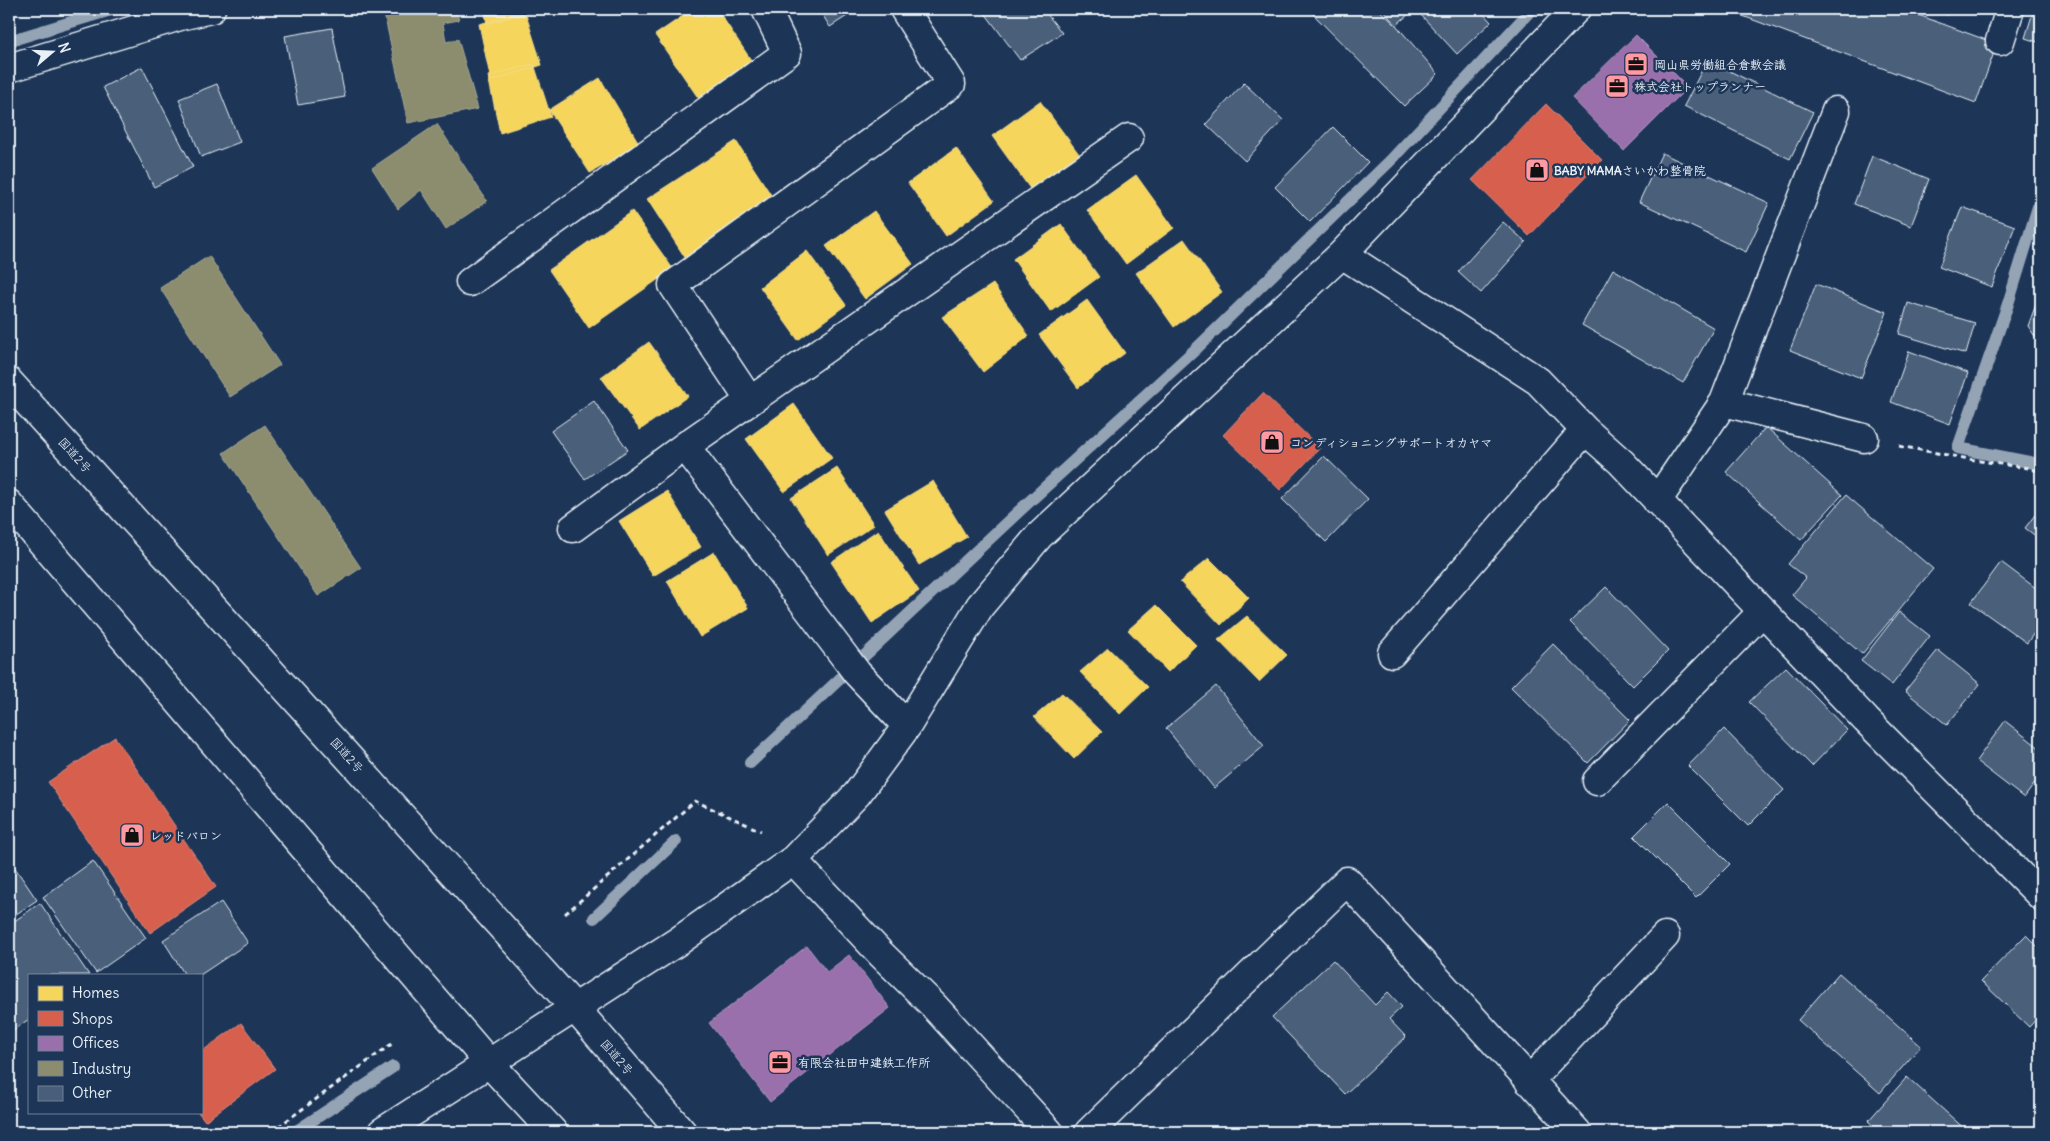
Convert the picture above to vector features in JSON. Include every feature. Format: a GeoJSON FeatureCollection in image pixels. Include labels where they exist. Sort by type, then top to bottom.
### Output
{"type":"FeatureCollection","features":[{"type":"Feature","properties":{"kind":"main road"},"geometry":{"type":"LineString","coordinates":[[9,68],[177,13],[211,9]]}},
{"type":"Feature","properties":{"kind":"main road"},"geometry":{"type":"LineString","coordinates":[[470,282],[788,53],[766,9]]}},
{"type":"Feature","properties":{"kind":"main road"},"geometry":{"type":"LineString","coordinates":[[750,401],[673,285],[951,84],[904,9]]}},
{"type":"Feature","properties":{"kind":"main road"},"geometry":{"type":"LineString","coordinates":[[382,1132],[680,940],[793,860],[856,794],[907,726],[980,606],[1039,536],[1342,254],[1576,9]]}},
{"type":"Feature","properties":{"kind":"main road"},"geometry":{"type":"LineString","coordinates":[[2000,41],[2010,9]]}},
{"type":"Feature","properties":{"kind":"main road"},"geometry":{"type":"LineString","coordinates":[[1658,501],[1724,402],[1836,111]]}},
{"type":"Feature","properties":{"kind":"main road"},"geometry":{"type":"LineString","coordinates":[[573,528],[685,446],[1129,138]]}},
{"type":"Feature","properties":{"kind":"main road"},"geometry":{"type":"LineString","coordinates":[[1342,254],[1538,381],[1585,430],[1621,462],[1866,720],[2041,896]]}},
{"type":"Feature","properties":{"kind":"main road","name":"国道2号"},"geometry":{"type":"LineString","coordinates":[[9,382],[575,1008],[682,1132]]}},
{"type":"Feature","properties":{"kind":"main road"},"geometry":{"type":"LineString","coordinates":[[1724,402],[1864,438]]}},
{"type":"Feature","properties":{"kind":"main road"},"geometry":{"type":"LineString","coordinates":[[1392,653],[1585,430]]}},
{"type":"Feature","properties":{"kind":"main road"},"geometry":{"type":"LineString","coordinates":[[685,446],[851,664],[907,726]]}},
{"type":"Feature","properties":{"kind":"main road"},"geometry":{"type":"LineString","coordinates":[[9,504],[489,1063],[553,1132]]}},
{"type":"Feature","properties":{"kind":"main road"},"geometry":{"type":"LineString","coordinates":[[1597,781],[1763,611]]}},
{"type":"Feature","properties":{"kind":"main road"},"geometry":{"type":"LineString","coordinates":[[793,860],[881,954],[933,1005],[1048,1132]]}},
{"type":"Feature","properties":{"kind":"main road"},"geometry":{"type":"LineString","coordinates":[[1088,1132],[1347,881],[1577,1132]]}},
{"type":"Feature","properties":{"kind":"main road"},"geometry":{"type":"LineString","coordinates":[[1529,1080],[1665,936]]}},
{"type":"Feature","properties":{"kind":"path"},"geometry":{"type":"LineString","coordinates":[[1864,438],[1934,453],[2028,468],[2041,472]]}},
{"type":"Feature","properties":{"kind":"path"},"geometry":{"type":"LineString","coordinates":[[565,914],[695,801],[761,831]]}},
{"type":"Feature","properties":{"kind":"path"},"geometry":{"type":"LineString","coordinates":[[271,1132],[393,1043]]}},
{"type":"Feature","properties":{"kind":"building: Homes"},"geometry":{"type":"Polygon","coordinates":[[[484,9],[536,9],[487,24],[484,9]]]}},
{"type":"Feature","properties":{"kind":"building: Homes"},"geometry":{"type":"Polygon","coordinates":[[[693,9],[717,9],[753,63],[699,99],[655,35],[693,9]]]}},
{"type":"Feature","properties":{"kind":"building: Homes"},"geometry":{"type":"Polygon","coordinates":[[[525,12],[542,65],[491,81],[479,24],[525,12]]]}},
{"type":"Feature","properties":{"kind":"building: Homes"},"geometry":{"type":"Polygon","coordinates":[[[534,64],[551,117],[500,133],[488,76],[534,64]]]}},
{"type":"Feature","properties":{"kind":"building: Homes"},"geometry":{"type":"Polygon","coordinates":[[[600,78],[640,145],[590,173],[549,110],[600,78]]]}},
{"type":"Feature","properties":{"kind":"building: Homes"},"geometry":{"type":"Polygon","coordinates":[[[1040,101],[1079,154],[1031,190],[992,136],[1040,101]]]}},
{"type":"Feature","properties":{"kind":"building: Homes"},"geometry":{"type":"Polygon","coordinates":[[[736,141],[775,201],[686,259],[647,199],[736,141]]]}},
{"type":"Feature","properties":{"kind":"building: Homes"},"geometry":{"type":"Polygon","coordinates":[[[956,148],[994,201],[946,236],[908,183],[956,148]]]}},
{"type":"Feature","properties":{"kind":"building: Homes"},"geometry":{"type":"Polygon","coordinates":[[[1136,175],[1174,228],[1126,264],[1087,210],[1136,175]]]}},
{"type":"Feature","properties":{"kind":"building: Homes"},"geometry":{"type":"Polygon","coordinates":[[[632,211],[673,269],[589,328],[549,270],[632,211]]]}},
{"type":"Feature","properties":{"kind":"building: Homes"},"geometry":{"type":"Polygon","coordinates":[[[874,211],[913,264],[865,299],[826,246],[874,211]]]}},
{"type":"Feature","properties":{"kind":"building: Homes"},"geometry":{"type":"Polygon","coordinates":[[[1061,224],[1099,277],[1051,312],[1013,259],[1061,224]]]}},
{"type":"Feature","properties":{"kind":"building: Homes"},"geometry":{"type":"Polygon","coordinates":[[[1184,239],[1222,292],[1174,327],[1136,273],[1184,239]]]}},
{"type":"Feature","properties":{"kind":"building: Homes"},"geometry":{"type":"Polygon","coordinates":[[[807,251],[846,305],[798,340],[760,287],[807,251]]]}},
{"type":"Feature","properties":{"kind":"building: Homes"},"geometry":{"type":"Polygon","coordinates":[[[993,284],[1029,336],[983,372],[942,317],[993,284]]]}},
{"type":"Feature","properties":{"kind":"building: Homes"},"geometry":{"type":"Polygon","coordinates":[[[1087,300],[1125,353],[1078,388],[1039,335],[1087,300]]]}},
{"type":"Feature","properties":{"kind":"building: Homes"},"geometry":{"type":"Polygon","coordinates":[[[649,342],[688,396],[640,430],[601,377],[649,342]]]}},
{"type":"Feature","properties":{"kind":"building: Homes"},"geometry":{"type":"Polygon","coordinates":[[[794,404],[832,458],[784,492],[746,439],[794,404]]]}},
{"type":"Feature","properties":{"kind":"building: Homes"},"geometry":{"type":"Polygon","coordinates":[[[837,468],[874,525],[828,555],[791,498],[837,468]]]}},
{"type":"Feature","properties":{"kind":"building: Homes"},"geometry":{"type":"Polygon","coordinates":[[[933,481],[967,537],[919,565],[885,510],[933,481]]]}},
{"type":"Feature","properties":{"kind":"building: Homes"},"geometry":{"type":"Polygon","coordinates":[[[667,491],[701,547],[653,576],[619,521],[667,491]]]}},
{"type":"Feature","properties":{"kind":"building: Homes"},"geometry":{"type":"Polygon","coordinates":[[[878,530],[919,591],[872,623],[831,562],[878,530]]]}},
{"type":"Feature","properties":{"kind":"building: Homes"},"geometry":{"type":"Polygon","coordinates":[[[714,552],[748,608],[700,637],[667,581],[714,552]]]}},
{"type":"Feature","properties":{"kind":"building: Homes"},"geometry":{"type":"Polygon","coordinates":[[[1209,558],[1249,598],[1221,625],[1180,582],[1209,558]]]}},
{"type":"Feature","properties":{"kind":"building: Homes"},"geometry":{"type":"Polygon","coordinates":[[[1156,605],[1196,645],[1168,672],[1128,630],[1156,605]]]}},
{"type":"Feature","properties":{"kind":"building: Homes"},"geometry":{"type":"Polygon","coordinates":[[[1247,616],[1287,655],[1259,682],[1218,640],[1247,616]]]}},
{"type":"Feature","properties":{"kind":"building: Homes"},"geometry":{"type":"Polygon","coordinates":[[[1108,648],[1148,687],[1120,714],[1080,672],[1108,648]]]}},
{"type":"Feature","properties":{"kind":"building: Homes"},"geometry":{"type":"Polygon","coordinates":[[[1062,693],[1102,732],[1074,759],[1034,717],[1062,693]]]}},
{"type":"Feature","properties":{"kind":"building: Shops","name":"BABY MAMAさいかわ整骨院"},"geometry":{"type":"Polygon","coordinates":[[[1546,104],[1602,160],[1529,236],[1472,180],[1546,104]]]}},
{"type":"Feature","properties":{"kind":"building: Shops","name":"コンディショニングサポートオカヤマ"},"geometry":{"type":"Polygon","coordinates":[[[1263,393],[1320,448],[1280,490],[1223,435],[1263,393]]]}},
{"type":"Feature","properties":{"kind":"building: Shops"},"geometry":{"type":"Polygon","coordinates":[[[115,737],[216,887],[150,933],[48,782],[115,737]]]}},
{"type":"Feature","properties":{"kind":"building: Shops"},"geometry":{"type":"Polygon","coordinates":[[[241,1023],[275,1069],[205,1121],[200,1114],[202,1114],[202,1051],[241,1023]]]}},
{"type":"Feature","properties":{"kind":"building: Offices"},"geometry":{"type":"Polygon","coordinates":[[[1636,35],[1688,87],[1624,151],[1572,98],[1636,35]]]}},
{"type":"Feature","properties":{"kind":"building: Offices","name":"有限会社田中建鉄工作所"},"geometry":{"type":"Polygon","coordinates":[[[807,946],[827,972],[849,955],[890,1008],[770,1102],[709,1023],[807,946]]]}},
{"type":"Feature","properties":{"kind":"building: Industry"},"geometry":{"type":"Polygon","coordinates":[[[383,9],[456,9],[459,20],[443,23],[446,42],[458,39],[478,109],[408,123],[383,9]]]}},
{"type":"Feature","properties":{"kind":"building: Industry"},"geometry":{"type":"Polygon","coordinates":[[[437,124],[487,201],[446,229],[421,190],[398,209],[372,168],[437,124]]]}},
{"type":"Feature","properties":{"kind":"building: Industry"},"geometry":{"type":"Polygon","coordinates":[[[209,256],[280,365],[230,397],[160,288],[209,256]]]}},
{"type":"Feature","properties":{"kind":"building: Industry"},"geometry":{"type":"Polygon","coordinates":[[[265,425],[361,568],[318,596],[223,453],[265,425]]]}},
{"type":"Feature","properties":{"kind":"building: Other"},"geometry":{"type":"Polygon","coordinates":[[[819,9],[858,9],[830,27],[819,9]]]}},
{"type":"Feature","properties":{"kind":"building: Other"},"geometry":{"type":"Polygon","coordinates":[[[982,9],[1043,9],[1062,33],[1020,60],[982,9]]]}},
{"type":"Feature","properties":{"kind":"building: Other"},"geometry":{"type":"Polygon","coordinates":[[[1308,9],[1378,9],[1396,25],[1438,74],[1404,106],[1308,9]]]}},
{"type":"Feature","properties":{"kind":"building: Other"},"geometry":{"type":"Polygon","coordinates":[[[1382,9],[1415,9],[1396,25],[1382,9]]]}},
{"type":"Feature","properties":{"kind":"building: Other"},"geometry":{"type":"Polygon","coordinates":[[[1427,9],[1479,9],[1491,22],[1457,54],[1421,15],[1427,9]]]}},
{"type":"Feature","properties":{"kind":"building: Other"},"geometry":{"type":"Polygon","coordinates":[[[1734,9],[1902,9],[1997,44],[1976,103],[1732,12],[1734,9]]]}},
{"type":"Feature","properties":{"kind":"building: Other"},"geometry":{"type":"Polygon","coordinates":[[[1933,9],[1951,9],[1948,15],[1933,9]]]}},
{"type":"Feature","properties":{"kind":"building: Other"},"geometry":{"type":"Polygon","coordinates":[[[2034,9],[2041,9],[2041,43],[2025,38],[2034,9]]]}},
{"type":"Feature","properties":{"kind":"building: Other"},"geometry":{"type":"Polygon","coordinates":[[[332,28],[345,97],[298,105],[285,36],[332,28]]]}},
{"type":"Feature","properties":{"kind":"building: Other"},"geometry":{"type":"Polygon","coordinates":[[[1707,60],[1813,112],[1790,159],[1684,106],[1707,60]]]}},
{"type":"Feature","properties":{"kind":"building: Other"},"geometry":{"type":"Polygon","coordinates":[[[142,67],[193,167],[154,187],[103,87],[142,67]]]}},
{"type":"Feature","properties":{"kind":"building: Other"},"geometry":{"type":"Polygon","coordinates":[[[1244,83],[1283,120],[1245,161],[1206,124],[1244,83]]]}},
{"type":"Feature","properties":{"kind":"building: Other"},"geometry":{"type":"Polygon","coordinates":[[[217,84],[240,142],[201,157],[179,99],[217,84]]]}},
{"type":"Feature","properties":{"kind":"building: Other"},"geometry":{"type":"Polygon","coordinates":[[[1333,127],[1368,162],[1310,222],[1275,187],[1333,127]]]}},
{"type":"Feature","properties":{"kind":"building: Other"},"geometry":{"type":"Polygon","coordinates":[[[1662,153],[1769,203],[1746,252],[1639,202],[1662,153]]]}},
{"type":"Feature","properties":{"kind":"building: Other"},"geometry":{"type":"Polygon","coordinates":[[[1872,156],[1929,179],[1911,226],[1854,204],[1872,156]]]}},
{"type":"Feature","properties":{"kind":"building: Other"},"geometry":{"type":"Polygon","coordinates":[[[1962,207],[2015,226],[1992,287],[1939,267],[1962,207]]]}},
{"type":"Feature","properties":{"kind":"building: Other"},"geometry":{"type":"Polygon","coordinates":[[[1503,222],[1526,242],[1481,293],[1458,272],[1503,222]]]}},
{"type":"Feature","properties":{"kind":"building: Other"},"geometry":{"type":"Polygon","coordinates":[[[1613,269],[1714,328],[1683,383],[1582,325],[1613,269]]]}},
{"type":"Feature","properties":{"kind":"building: Other"},"geometry":{"type":"Polygon","coordinates":[[[1816,284],[1887,312],[1861,378],[1790,350],[1816,284]]]}},
{"type":"Feature","properties":{"kind":"building: Other"},"geometry":{"type":"Polygon","coordinates":[[[2041,291],[2041,345],[2028,326],[2041,291]]]}},
{"type":"Feature","properties":{"kind":"building: Other"},"geometry":{"type":"Polygon","coordinates":[[[1908,303],[1975,323],[1966,354],[1899,334],[1908,303]]]}},
{"type":"Feature","properties":{"kind":"building: Other"},"geometry":{"type":"Polygon","coordinates":[[[1909,351],[1968,373],[1950,424],[1891,402],[1909,351]]]}},
{"type":"Feature","properties":{"kind":"building: Other"},"geometry":{"type":"Polygon","coordinates":[[[594,401],[628,450],[585,479],[551,431],[594,401]]]}},
{"type":"Feature","properties":{"kind":"building: Other"},"geometry":{"type":"Polygon","coordinates":[[[1766,427],[1842,495],[1801,540],[1726,472],[1766,427]]]}},
{"type":"Feature","properties":{"kind":"building: Other"},"geometry":{"type":"Polygon","coordinates":[[[1324,456],[1368,499],[1326,542],[1282,499],[1324,456]]]}},
{"type":"Feature","properties":{"kind":"building: Other"},"geometry":{"type":"Polygon","coordinates":[[[1846,495],[1933,569],[1862,654],[1792,595],[1806,578],[1788,564],[1846,495]]]}},
{"type":"Feature","properties":{"kind":"building: Other"},"geometry":{"type":"Polygon","coordinates":[[[2041,507],[2041,540],[2025,528],[2041,507]]]}},
{"type":"Feature","properties":{"kind":"building: Other"},"geometry":{"type":"Polygon","coordinates":[[[2001,562],[2041,592],[2041,623],[2027,643],[1971,603],[2001,562]]]}},
{"type":"Feature","properties":{"kind":"building: Other"},"geometry":{"type":"Polygon","coordinates":[[[1606,587],[1668,651],[1633,686],[1570,622],[1606,587]]]}},
{"type":"Feature","properties":{"kind":"building: Other"},"geometry":{"type":"Polygon","coordinates":[[[1899,612],[1930,636],[1892,685],[1861,661],[1899,612]]]}},
{"type":"Feature","properties":{"kind":"building: Other"},"geometry":{"type":"Polygon","coordinates":[[[1553,644],[1630,720],[1588,763],[1511,687],[1553,644]]]}},
{"type":"Feature","properties":{"kind":"building: Other"},"geometry":{"type":"Polygon","coordinates":[[[1938,650],[1980,684],[1947,725],[1905,691],[1938,650]]]}},
{"type":"Feature","properties":{"kind":"building: Other"},"geometry":{"type":"Polygon","coordinates":[[[1786,667],[1847,730],[1812,766],[1749,702],[1786,667]]]}},
{"type":"Feature","properties":{"kind":"building: Other"},"geometry":{"type":"Polygon","coordinates":[[[1216,686],[1264,746],[1214,788],[1166,728],[1216,686]]]}},
{"type":"Feature","properties":{"kind":"building: Other"},"geometry":{"type":"Polygon","coordinates":[[[2005,721],[2041,749],[2041,775],[2024,798],[1976,761],[2005,721]]]}},
{"type":"Feature","properties":{"kind":"building: Other"},"geometry":{"type":"Polygon","coordinates":[[[1724,729],[1784,790],[1748,826],[1688,766],[1724,729]]]}},
{"type":"Feature","properties":{"kind":"building: Other"},"geometry":{"type":"Polygon","coordinates":[[[1668,802],[1730,864],[1696,898],[1634,836],[1668,802]]]}},
{"type":"Feature","properties":{"kind":"building: Other"},"geometry":{"type":"Polygon","coordinates":[[[9,859],[37,900],[9,919],[9,859]]]}},
{"type":"Feature","properties":{"kind":"building: Other"},"geometry":{"type":"Polygon","coordinates":[[[93,861],[146,938],[96,973],[43,897],[93,861]]]}},
{"type":"Feature","properties":{"kind":"building: Other"},"geometry":{"type":"Polygon","coordinates":[[[221,902],[248,943],[202,974],[184,974],[163,940],[221,902]]]}},
{"type":"Feature","properties":{"kind":"building: Other"},"geometry":{"type":"Polygon","coordinates":[[[40,903],[88,974],[28,974],[28,1020],[9,1033],[9,925],[40,903]]]}},
{"type":"Feature","properties":{"kind":"building: Other"},"geometry":{"type":"Polygon","coordinates":[[[2026,935],[2041,950],[2041,1014],[2029,1027],[1981,981],[2026,935]]]}},
{"type":"Feature","properties":{"kind":"building: Other"},"geometry":{"type":"Polygon","coordinates":[[[1333,960],[1375,1005],[1388,992],[1402,1007],[1389,1019],[1406,1037],[1345,1094],[1272,1017],[1333,960]]]}},
{"type":"Feature","properties":{"kind":"building: Other"},"geometry":{"type":"Polygon","coordinates":[[[1839,973],[1921,1046],[1880,1093],[1798,1020],[1839,973]]]}},
{"type":"Feature","properties":{"kind":"building: Other"},"geometry":{"type":"Polygon","coordinates":[[[1907,1077],[1968,1132],[1880,1132],[1868,1121],[1907,1077]]]}},
{"type":"Feature","properties":{"kind":"waterway"},"geometry":{"type":"LineString","coordinates":[[9,41],[114,9]]}},
{"type":"Feature","properties":{"kind":"waterway"},"geometry":{"type":"LineString","coordinates":[[750,763],[1017,513],[1197,348],[1390,161],[1532,9]]}},
{"type":"Feature","properties":{"kind":"waterway"},"geometry":{"type":"LineString","coordinates":[[2034,463],[1958,448],[2008,304],[2041,197]]}},
{"type":"Feature","properties":{"kind":"waterway"},"geometry":{"type":"LineString","coordinates":[[594,918],[676,841]]}},
{"type":"Feature","properties":{"kind":"waterway"},"geometry":{"type":"LineString","coordinates":[[295,1132],[393,1067]]}},
{"type":"Feature","properties":{"kind":"place","name":"岡山県労働組合倉敷会議"},"geometry":{"type":"Point","coordinates":[1636,64]}},
{"type":"Feature","properties":{"kind":"place","name":"株式会社トップランナー"},"geometry":{"type":"Point","coordinates":[1617,86]}},
{"type":"Feature","properties":{"kind":"place","name":"BABY MAMAさいかわ整骨院"},"geometry":{"type":"Point","coordinates":[1537,170]}},
{"type":"Feature","properties":{"kind":"place","name":"コンディショニングサポートオカヤマ"},"geometry":{"type":"Point","coordinates":[1272,442]}},
{"type":"Feature","properties":{"kind":"place","name":"レッドバロン"},"geometry":{"type":"Point","coordinates":[132,835]}},
{"type":"Feature","properties":{"kind":"place","name":"有限会社田中建鉄工作所"},"geometry":{"type":"Point","coordinates":[780,1062]}}]}
